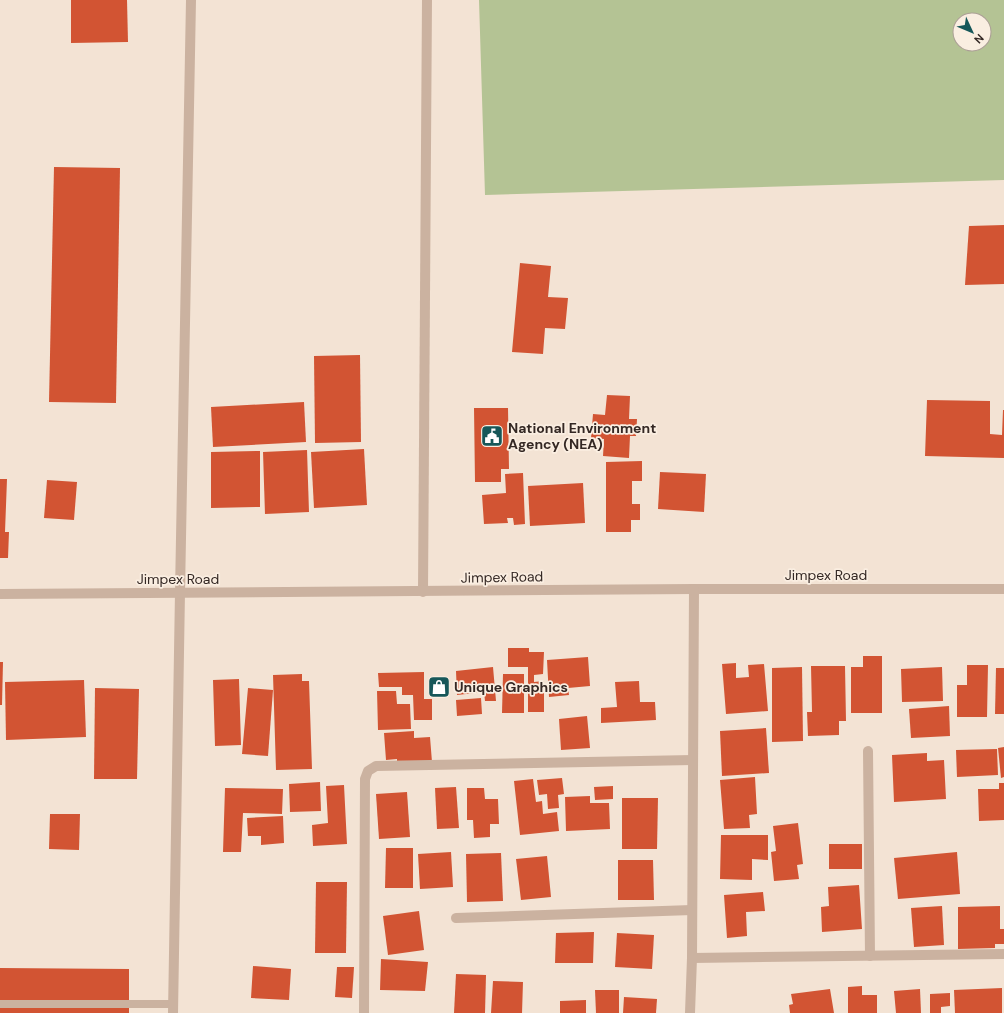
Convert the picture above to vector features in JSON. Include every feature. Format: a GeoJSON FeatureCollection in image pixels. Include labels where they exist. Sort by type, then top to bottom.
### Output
{"type":"FeatureCollection","features":[{"type":"Feature","properties":{"kind":"street"},"geometry":{"type":"LineString","coordinates":[[173,1009],[191,0]]}},
{"type":"Feature","properties":{"kind":"street"},"geometry":{"type":"LineString","coordinates":[[423,592],[427,0]]}},
{"type":"Feature","properties":{"kind":"street"},"geometry":{"type":"LineString","coordinates":[[690,1013],[692,958],[694,589]]}},
{"type":"Feature","properties":{"kind":"street","name":"Jimpex Road"},"geometry":{"type":"LineString","coordinates":[[0,594],[694,589],[1004,589]]}},
{"type":"Feature","properties":{"kind":"street"},"geometry":{"type":"LineString","coordinates":[[868,751],[870,956]]}},
{"type":"Feature","properties":{"kind":"street"},"geometry":{"type":"LineString","coordinates":[[364,1013],[365,779],[368,771],[376,766],[693,760]]}},
{"type":"Feature","properties":{"kind":"street"},"geometry":{"type":"LineString","coordinates":[[456,918],[692,910]]}},
{"type":"Feature","properties":{"kind":"street"},"geometry":{"type":"LineString","coordinates":[[692,958],[1004,954]]}},
{"type":"Feature","properties":{"kind":"lane"},"geometry":{"type":"LineString","coordinates":[[0,1004],[173,1009]]}},
{"type":"Feature","properties":{"kind":"green space"},"geometry":{"type":"Polygon","coordinates":[[[479,0],[1004,0],[1004,180],[485,195],[479,0]]]}},
{"type":"Feature","properties":{"kind":"building"},"geometry":{"type":"Polygon","coordinates":[[[71,0],[127,0],[128,42],[71,43],[71,0]]]}},
{"type":"Feature","properties":{"kind":"building"},"geometry":{"type":"Polygon","coordinates":[[[54,167],[120,168],[116,403],[49,402],[54,167]]]}},
{"type":"Feature","properties":{"kind":"building"},"geometry":{"type":"Polygon","coordinates":[[[1004,225],[1004,284],[965,285],[969,226],[1004,225]]]}},
{"type":"Feature","properties":{"kind":"building"},"geometry":{"type":"Polygon","coordinates":[[[520,263],[551,266],[548,297],[568,298],[565,329],[545,328],[543,354],[512,352],[520,263]]]}},
{"type":"Feature","properties":{"kind":"building"},"geometry":{"type":"Polygon","coordinates":[[[360,355],[361,442],[315,443],[314,356],[360,355]]]}},
{"type":"Feature","properties":{"kind":"building","name":"National Environment Agency (NEA)"},"geometry":{"type":"Polygon","coordinates":[[[607,395],[630,396],[629,419],[637,419],[636,436],[630,436],[629,458],[603,456],[604,439],[591,438],[593,414],[605,415],[607,395]]]}},
{"type":"Feature","properties":{"kind":"building"},"geometry":{"type":"Polygon","coordinates":[[[927,400],[990,401],[990,434],[1002,435],[1004,410],[1004,458],[925,456],[927,400]]]}},
{"type":"Feature","properties":{"kind":"building"},"geometry":{"type":"Polygon","coordinates":[[[304,402],[306,442],[213,447],[211,407],[304,402]]]}},
{"type":"Feature","properties":{"kind":"building","name":"National Environment Agency (NEA)"},"geometry":{"type":"Polygon","coordinates":[[[474,408],[508,408],[509,469],[501,469],[501,482],[475,482],[474,408]]]}},
{"type":"Feature","properties":{"kind":"building"},"geometry":{"type":"Polygon","coordinates":[[[364,449],[367,505],[314,508],[311,452],[364,449]]]}},
{"type":"Feature","properties":{"kind":"building"},"geometry":{"type":"Polygon","coordinates":[[[307,450],[309,512],[265,514],[263,452],[307,450]]]}},
{"type":"Feature","properties":{"kind":"building"},"geometry":{"type":"Polygon","coordinates":[[[260,451],[260,507],[211,508],[211,452],[260,451]]]}},
{"type":"Feature","properties":{"kind":"building","name":"National Environment Agency (NEA)"},"geometry":{"type":"Polygon","coordinates":[[[642,461],[642,481],[632,481],[632,504],[640,504],[640,520],[631,520],[631,532],[606,532],[606,462],[642,461]]]}},
{"type":"Feature","properties":{"kind":"building"},"geometry":{"type":"Polygon","coordinates":[[[660,472],[706,474],[704,512],[658,509],[660,472]]]}},
{"type":"Feature","properties":{"kind":"building","name":"National Environment Agency (NEA)"},"geometry":{"type":"Polygon","coordinates":[[[523,473],[525,524],[514,525],[513,518],[507,518],[508,523],[484,524],[482,495],[506,493],[505,474],[523,473]]]}},
{"type":"Feature","properties":{"kind":"building"},"geometry":{"type":"Polygon","coordinates":[[[0,479],[7,479],[5,532],[9,532],[8,558],[0,558],[0,479]]]}},
{"type":"Feature","properties":{"kind":"building"},"geometry":{"type":"Polygon","coordinates":[[[47,480],[77,482],[74,520],[44,518],[47,480]]]}},
{"type":"Feature","properties":{"kind":"building","name":"National Environment Agency (NEA)"},"geometry":{"type":"Polygon","coordinates":[[[583,483],[585,523],[530,526],[528,486],[583,483]]]}},
{"type":"Feature","properties":{"kind":"building"},"geometry":{"type":"Polygon","coordinates":[[[508,648],[529,648],[529,652],[544,652],[543,674],[534,675],[534,682],[544,681],[544,712],[528,712],[528,667],[508,667],[508,648]]]}},
{"type":"Feature","properties":{"kind":"building"},"geometry":{"type":"Polygon","coordinates":[[[863,656],[882,656],[882,713],[851,713],[851,667],[863,667],[863,656]]]}},
{"type":"Feature","properties":{"kind":"building"},"geometry":{"type":"Polygon","coordinates":[[[588,657],[590,686],[568,688],[569,695],[549,697],[547,660],[588,657]]]}},
{"type":"Feature","properties":{"kind":"building"},"geometry":{"type":"Polygon","coordinates":[[[0,662],[3,662],[2,705],[0,705],[0,662]]]}},
{"type":"Feature","properties":{"kind":"building"},"geometry":{"type":"Polygon","coordinates":[[[736,663],[736,678],[749,677],[748,665],[764,664],[768,711],[726,714],[722,664],[736,663]]]}},
{"type":"Feature","properties":{"kind":"building"},"geometry":{"type":"Polygon","coordinates":[[[967,665],[988,665],[987,717],[957,717],[957,685],[967,685],[967,665]]]}},
{"type":"Feature","properties":{"kind":"building"},"geometry":{"type":"Polygon","coordinates":[[[811,666],[845,666],[846,721],[839,721],[839,735],[808,736],[807,712],[812,712],[811,666]]]}},
{"type":"Feature","properties":{"kind":"building"},"geometry":{"type":"Polygon","coordinates":[[[493,667],[496,701],[485,701],[484,692],[457,695],[456,671],[493,667]]]}},
{"type":"Feature","properties":{"kind":"building"},"geometry":{"type":"Polygon","coordinates":[[[802,667],[803,741],[772,742],[772,668],[802,667]]]}},
{"type":"Feature","properties":{"kind":"building"},"geometry":{"type":"Polygon","coordinates":[[[942,667],[943,701],[902,702],[901,669],[942,667]]]}},
{"type":"Feature","properties":{"kind":"building"},"geometry":{"type":"Polygon","coordinates":[[[996,668],[1004,668],[1004,714],[995,714],[996,668]]]}},
{"type":"Feature","properties":{"kind":"building"},"geometry":{"type":"Polygon","coordinates":[[[424,672],[424,699],[432,699],[432,720],[414,720],[413,695],[402,695],[402,687],[379,687],[378,673],[424,672]]]}},
{"type":"Feature","properties":{"kind":"building"},"geometry":{"type":"Polygon","coordinates":[[[302,674],[302,681],[309,681],[312,769],[276,770],[273,675],[302,674]]]}},
{"type":"Feature","properties":{"kind":"building"},"geometry":{"type":"Polygon","coordinates":[[[503,674],[524,674],[524,713],[502,713],[503,674]]]}},
{"type":"Feature","properties":{"kind":"building"},"geometry":{"type":"Polygon","coordinates":[[[239,679],[241,745],[215,746],[213,680],[239,679]]]}},
{"type":"Feature","properties":{"kind":"building"},"geometry":{"type":"Polygon","coordinates":[[[84,680],[86,737],[6,740],[5,682],[84,680]]]}},
{"type":"Feature","properties":{"kind":"building"},"geometry":{"type":"Polygon","coordinates":[[[639,681],[640,702],[655,702],[656,720],[601,723],[601,708],[617,707],[615,682],[639,681]]]}},
{"type":"Feature","properties":{"kind":"building"},"geometry":{"type":"Polygon","coordinates":[[[95,688],[139,689],[137,779],[94,779],[95,688]]]}},
{"type":"Feature","properties":{"kind":"building"},"geometry":{"type":"Polygon","coordinates":[[[248,688],[273,690],[268,756],[242,754],[248,688]]]}},
{"type":"Feature","properties":{"kind":"building"},"geometry":{"type":"Polygon","coordinates":[[[377,691],[396,691],[397,704],[410,704],[411,729],[378,730],[377,691]]]}},
{"type":"Feature","properties":{"kind":"building"},"geometry":{"type":"Polygon","coordinates":[[[481,698],[482,714],[457,716],[456,700],[481,698]]]}},
{"type":"Feature","properties":{"kind":"building"},"geometry":{"type":"Polygon","coordinates":[[[949,706],[950,736],[911,738],[909,709],[949,706]]]}},
{"type":"Feature","properties":{"kind":"building"},"geometry":{"type":"Polygon","coordinates":[[[587,716],[590,748],[561,750],[559,719],[587,716]]]}},
{"type":"Feature","properties":{"kind":"building"},"geometry":{"type":"Polygon","coordinates":[[[766,728],[769,773],[722,776],[720,731],[766,728]]]}},
{"type":"Feature","properties":{"kind":"building"},"geometry":{"type":"Polygon","coordinates":[[[414,731],[414,738],[430,737],[432,762],[397,764],[397,759],[386,760],[384,733],[414,731]]]}},
{"type":"Feature","properties":{"kind":"building"},"geometry":{"type":"Polygon","coordinates":[[[1004,747],[1004,777],[1001,778],[998,748],[1004,747]]]}},
{"type":"Feature","properties":{"kind":"building"},"geometry":{"type":"Polygon","coordinates":[[[997,749],[998,775],[957,777],[956,750],[997,749]]]}},
{"type":"Feature","properties":{"kind":"building"},"geometry":{"type":"Polygon","coordinates":[[[927,753],[927,761],[944,760],[946,799],[894,802],[892,755],[927,753]]]}},
{"type":"Feature","properties":{"kind":"building"},"geometry":{"type":"Polygon","coordinates":[[[755,777],[757,814],[749,815],[750,828],[724,829],[720,780],[755,777]]]}},
{"type":"Feature","properties":{"kind":"building"},"geometry":{"type":"Polygon","coordinates":[[[562,778],[564,794],[558,795],[559,808],[548,809],[547,794],[539,795],[537,780],[562,778]]]}},
{"type":"Feature","properties":{"kind":"building"},"geometry":{"type":"Polygon","coordinates":[[[533,779],[536,802],[542,801],[543,814],[557,812],[559,831],[520,835],[514,781],[533,779]]]}},
{"type":"Feature","properties":{"kind":"building"},"geometry":{"type":"Polygon","coordinates":[[[320,782],[321,811],[290,812],[289,784],[320,782]]]}},
{"type":"Feature","properties":{"kind":"building"},"geometry":{"type":"Polygon","coordinates":[[[999,783],[1004,783],[1004,820],[979,821],[978,789],[999,789],[999,783]]]}},
{"type":"Feature","properties":{"kind":"building"},"geometry":{"type":"Polygon","coordinates":[[[344,785],[347,844],[313,846],[312,825],[328,823],[326,786],[344,785]]]}},
{"type":"Feature","properties":{"kind":"building"},"geometry":{"type":"Polygon","coordinates":[[[613,786],[613,799],[595,800],[594,787],[613,786]]]}},
{"type":"Feature","properties":{"kind":"building"},"geometry":{"type":"Polygon","coordinates":[[[456,787],[459,828],[437,829],[435,788],[456,787]]]}},
{"type":"Feature","properties":{"kind":"building"},"geometry":{"type":"Polygon","coordinates":[[[225,788],[283,789],[282,814],[243,813],[241,852],[223,852],[225,788]]]}},
{"type":"Feature","properties":{"kind":"building"},"geometry":{"type":"Polygon","coordinates":[[[467,788],[484,788],[485,799],[498,799],[499,824],[490,824],[490,837],[474,838],[473,820],[467,820],[467,788]]]}},
{"type":"Feature","properties":{"kind":"building"},"geometry":{"type":"Polygon","coordinates":[[[407,792],[410,837],[379,839],[376,794],[407,792]]]}},
{"type":"Feature","properties":{"kind":"building"},"geometry":{"type":"Polygon","coordinates":[[[590,796],[590,803],[609,803],[610,829],[566,831],[565,797],[590,796]]]}},
{"type":"Feature","properties":{"kind":"building"},"geometry":{"type":"Polygon","coordinates":[[[622,798],[658,798],[657,849],[622,849],[622,798]]]}},
{"type":"Feature","properties":{"kind":"building"},"geometry":{"type":"Polygon","coordinates":[[[50,814],[80,814],[79,850],[49,849],[50,814]]]}},
{"type":"Feature","properties":{"kind":"building"},"geometry":{"type":"Polygon","coordinates":[[[283,816],[284,843],[261,845],[261,836],[248,836],[247,818],[283,816]]]}},
{"type":"Feature","properties":{"kind":"building"},"geometry":{"type":"Polygon","coordinates":[[[798,823],[803,864],[797,865],[799,879],[774,881],[771,852],[776,851],[773,826],[798,823]]]}},
{"type":"Feature","properties":{"kind":"building"},"geometry":{"type":"Polygon","coordinates":[[[721,835],[768,835],[768,860],[752,859],[752,880],[720,879],[721,835]]]}},
{"type":"Feature","properties":{"kind":"building"},"geometry":{"type":"Polygon","coordinates":[[[829,844],[862,844],[862,869],[829,869],[829,844]]]}},
{"type":"Feature","properties":{"kind":"building"},"geometry":{"type":"Polygon","coordinates":[[[386,848],[413,848],[413,888],[385,888],[386,848]]]}},
{"type":"Feature","properties":{"kind":"building"},"geometry":{"type":"Polygon","coordinates":[[[451,852],[453,887],[420,889],[418,854],[451,852]]]}},
{"type":"Feature","properties":{"kind":"building"},"geometry":{"type":"Polygon","coordinates":[[[957,852],[960,894],[898,899],[894,858],[957,852]]]}},
{"type":"Feature","properties":{"kind":"building"},"geometry":{"type":"Polygon","coordinates":[[[501,853],[503,901],[467,902],[466,854],[501,853]]]}},
{"type":"Feature","properties":{"kind":"building"},"geometry":{"type":"Polygon","coordinates":[[[547,856],[551,897],[521,900],[516,859],[547,856]]]}},
{"type":"Feature","properties":{"kind":"building"},"geometry":{"type":"Polygon","coordinates":[[[618,860],[653,860],[654,900],[618,900],[618,860]]]}},
{"type":"Feature","properties":{"kind":"building"},"geometry":{"type":"Polygon","coordinates":[[[316,882],[347,882],[346,953],[315,953],[316,882]]]}},
{"type":"Feature","properties":{"kind":"building"},"geometry":{"type":"Polygon","coordinates":[[[859,885],[862,929],[822,932],[821,907],[829,906],[828,887],[859,885]]]}},
{"type":"Feature","properties":{"kind":"building"},"geometry":{"type":"Polygon","coordinates":[[[763,892],[765,911],[746,912],[747,936],[727,938],[724,895],[763,892]]]}},
{"type":"Feature","properties":{"kind":"building"},"geometry":{"type":"Polygon","coordinates":[[[942,906],[944,945],[914,947],[911,908],[942,906]]]}},
{"type":"Feature","properties":{"kind":"building"},"geometry":{"type":"Polygon","coordinates":[[[1000,906],[1000,929],[1004,929],[1004,944],[995,944],[995,948],[958,949],[958,907],[1000,906]]]}},
{"type":"Feature","properties":{"kind":"building"},"geometry":{"type":"Polygon","coordinates":[[[419,911],[424,950],[388,955],[383,916],[419,911]]]}},
{"type":"Feature","properties":{"kind":"building"},"geometry":{"type":"Polygon","coordinates":[[[594,932],[593,963],[555,963],[556,933],[594,932]]]}},
{"type":"Feature","properties":{"kind":"building"},"geometry":{"type":"Polygon","coordinates":[[[617,933],[654,935],[652,969],[615,967],[617,933]]]}},
{"type":"Feature","properties":{"kind":"building"},"geometry":{"type":"Polygon","coordinates":[[[381,959],[428,962],[425,991],[380,990],[381,959]]]}},
{"type":"Feature","properties":{"kind":"building"},"geometry":{"type":"Polygon","coordinates":[[[253,966],[291,969],[289,1000],[251,998],[253,966]]]}},
{"type":"Feature","properties":{"kind":"building"},"geometry":{"type":"Polygon","coordinates":[[[337,967],[354,967],[352,998],[335,997],[337,967]]]}},
{"type":"Feature","properties":{"kind":"building"},"geometry":{"type":"Polygon","coordinates":[[[0,968],[129,969],[129,1013],[0,1013],[0,968]]]}},
{"type":"Feature","properties":{"kind":"building"},"geometry":{"type":"Polygon","coordinates":[[[456,974],[486,975],[485,1013],[454,1013],[456,974]]]}},
{"type":"Feature","properties":{"kind":"building"},"geometry":{"type":"Polygon","coordinates":[[[493,981],[523,982],[522,1013],[491,1013],[493,981]]]}},
{"type":"Feature","properties":{"kind":"building"},"geometry":{"type":"Polygon","coordinates":[[[862,986],[862,995],[877,995],[877,1013],[848,1013],[848,987],[862,986]]]}},
{"type":"Feature","properties":{"kind":"building"},"geometry":{"type":"Polygon","coordinates":[[[1002,988],[1002,1013],[955,1013],[954,990],[1002,988]]]}},
{"type":"Feature","properties":{"kind":"building"},"geometry":{"type":"Polygon","coordinates":[[[830,989],[834,1013],[790,1013],[789,1005],[793,1004],[791,994],[830,989]]]}},
{"type":"Feature","properties":{"kind":"building"},"geometry":{"type":"Polygon","coordinates":[[[920,989],[921,1013],[896,1013],[894,991],[920,989]]]}},
{"type":"Feature","properties":{"kind":"building"},"geometry":{"type":"Polygon","coordinates":[[[595,990],[619,990],[619,1013],[596,1013],[595,990]]]}},
{"type":"Feature","properties":{"kind":"building"},"geometry":{"type":"Polygon","coordinates":[[[950,993],[950,1006],[941,1007],[941,1013],[930,1013],[930,994],[950,993]]]}},
{"type":"Feature","properties":{"kind":"building"},"geometry":{"type":"Polygon","coordinates":[[[624,997],[657,999],[656,1013],[623,1013],[624,997]]]}},
{"type":"Feature","properties":{"kind":"building"},"geometry":{"type":"Polygon","coordinates":[[[586,1000],[586,1013],[560,1013],[560,1001],[586,1000]]]}},
{"type":"Feature","properties":{"kind":"place","name":"National Environment Agency (NEA)"},"geometry":{"type":"Point","coordinates":[492,436]}},
{"type":"Feature","properties":{"kind":"place","name":"Unique Graphics"},"geometry":{"type":"Point","coordinates":[439,687]}}]}
